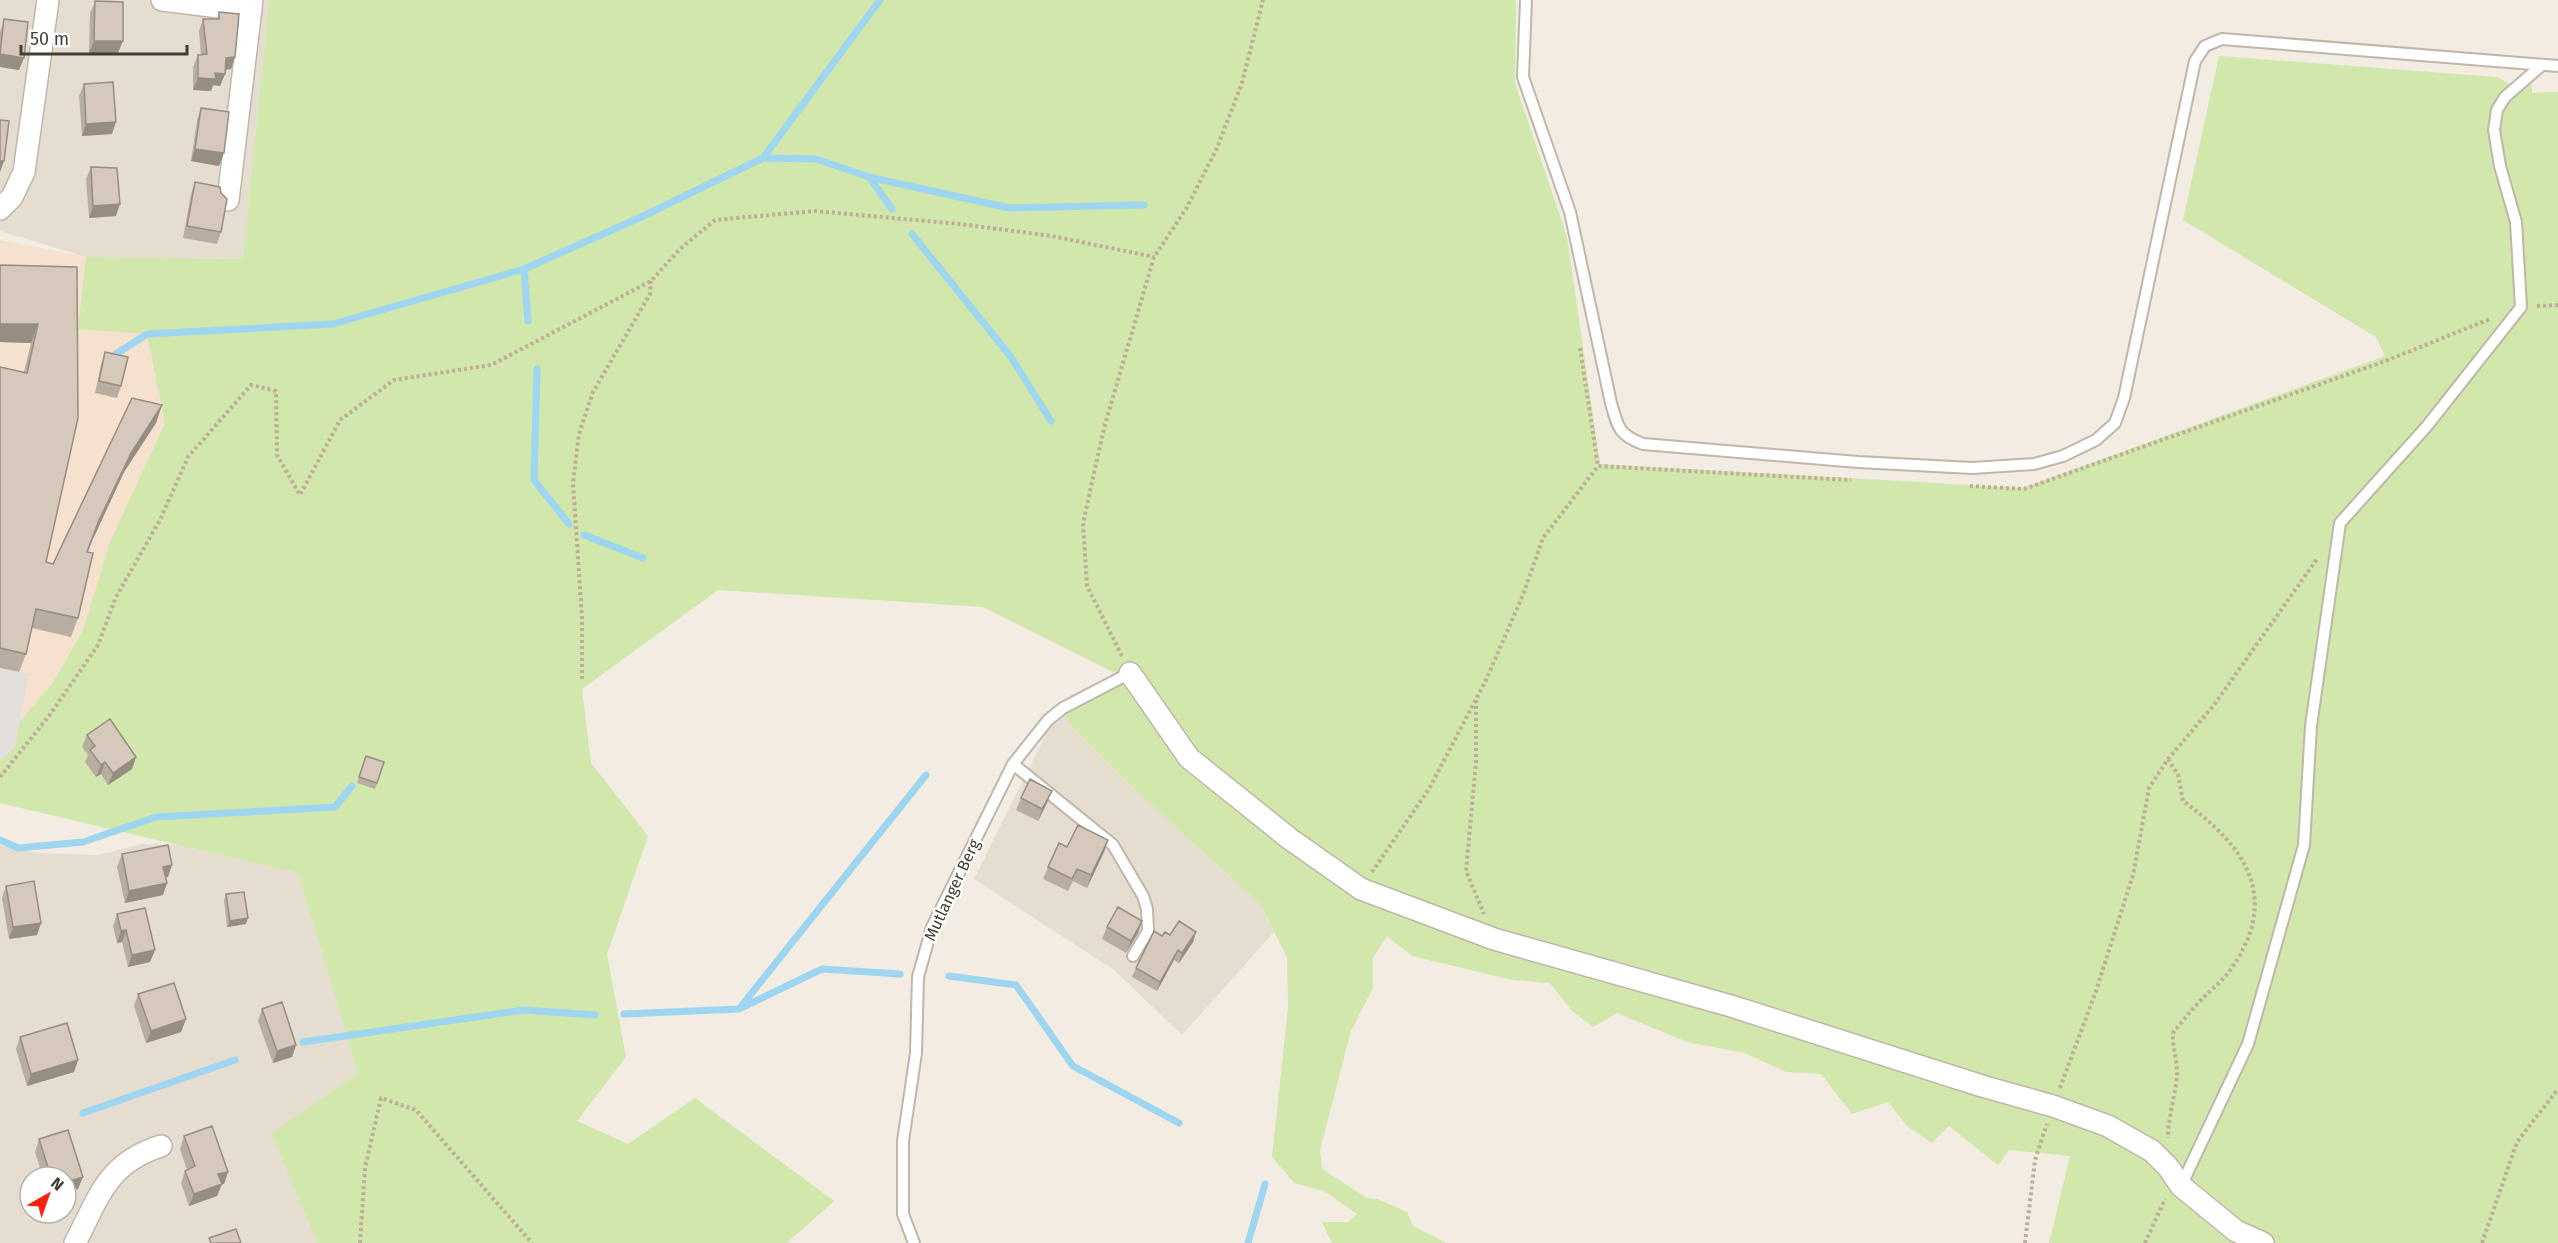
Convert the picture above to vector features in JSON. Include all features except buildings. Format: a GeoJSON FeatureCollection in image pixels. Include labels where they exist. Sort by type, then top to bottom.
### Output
{"type":"FeatureCollection","features":[{"type":"Feature","properties":{"kind":"street"},"geometry":{"type":"LineString","coordinates":[[0,209],[12,196],[24,172],[48,0]]}},
{"type":"Feature","properties":{"kind":"street"},"geometry":{"type":"LineString","coordinates":[[162,0],[252,6],[228,200]]}},
{"type":"Feature","properties":{"kind":"street"},"geometry":{"type":"LineString","coordinates":[[1130,673],[1189,758],[1290,839],[1361,889],[1494,939],[1731,1006],[2108,1126],[2152,1151],[2168,1167],[2181,1186],[2236,1231],[2263,1243]]}},
{"type":"Feature","properties":{"kind":"street"},"geometry":{"type":"LineString","coordinates":[[75,1243],[111,1175],[136,1154],[161,1146]]}},
{"type":"Feature","properties":{"kind":"lane"},"geometry":{"type":"LineString","coordinates":[[1526,0],[1522,77],[1570,212],[1611,404],[1617,425],[1625,437],[1643,444],[1858,462],[1972,468],[2034,464],[2063,456],[2096,440],[2115,423],[2124,398],[2195,61],[2205,46],[2222,39],[2558,66]]}},
{"type":"Feature","properties":{"kind":"lane"},"geometry":{"type":"LineString","coordinates":[[2181,1186],[2248,1044],[2304,845],[2311,726],[2340,523],[2427,426],[2521,307],[2516,222],[2500,166],[2494,130],[2497,110],[2505,97],[2542,65]]}},
{"type":"Feature","properties":{"kind":"lane","name":"Mutlanger Berg"},"geometry":{"type":"LineString","coordinates":[[914,1243],[903,1214],[903,1141],[916,1053],[918,977],[932,927],[1013,764],[1048,720],[1063,708],[1130,673]]}},
{"type":"Feature","properties":{"kind":"lane"},"geometry":{"type":"LineString","coordinates":[[1013,764],[1113,845],[1143,896],[1147,909],[1148,931],[1133,956]]}},
{"type":"Feature","properties":{"kind":"path"},"geometry":{"type":"LineString","coordinates":[[1130,673],[1087,586],[1083,523],[1104,428],[1154,257],[1186,209],[1217,148],[1242,83],[1263,0]]}},
{"type":"Feature","properties":{"kind":"path"},"geometry":{"type":"LineString","coordinates":[[0,777],[50,716],[98,645],[116,597],[160,520],[188,457],[251,385],[276,392],[277,455],[300,495],[339,420],[394,380],[491,365],[651,281],[680,249],[715,220],[815,211],[972,225],[1052,236],[1154,257]]}},
{"type":"Feature","properties":{"kind":"path"},"geometry":{"type":"LineString","coordinates":[[582,679],[582,618],[573,483],[579,434],[593,392],[650,294],[651,281]]}},
{"type":"Feature","properties":{"kind":"path"},"geometry":{"type":"LineString","coordinates":[[1964,486],[2024,489],[2388,360],[2521,307],[2558,305]]}},
{"type":"Feature","properties":{"kind":"path"},"geometry":{"type":"LineString","coordinates":[[1361,889],[1429,789],[1476,699],[1523,595],[1543,538],[1598,466],[1580,341]]}},
{"type":"Feature","properties":{"kind":"path"},"geometry":{"type":"LineString","coordinates":[[1598,466],[1858,480]]}},
{"type":"Feature","properties":{"kind":"path"},"geometry":{"type":"LineString","coordinates":[[2025,1243],[2035,1160],[2096,991],[2133,875],[2149,788],[2168,759],[2214,705],[2321,552]]}},
{"type":"Feature","properties":{"kind":"path"},"geometry":{"type":"LineString","coordinates":[[1476,699],[1476,762],[1466,871],[1494,939]]}},
{"type":"Feature","properties":{"kind":"path"},"geometry":{"type":"LineString","coordinates":[[2145,1243],[2165,1201],[2171,1101],[2177,1074],[2172,1051],[2173,1033],[2227,975],[2256,917],[2253,880],[2242,858],[2206,818],[2183,801],[2178,775],[2168,759]]}},
{"type":"Feature","properties":{"kind":"path"},"geometry":{"type":"LineString","coordinates":[[2482,1243],[2517,1142],[2558,1089]]}},
{"type":"Feature","properties":{"kind":"path"},"geometry":{"type":"LineString","coordinates":[[360,1243],[365,1168],[381,1098],[416,1110],[532,1243]]}},
{"type":"Feature","properties":{"kind":"shaded area"},"geometry":{"type":"Polygon","coordinates":[[[0,0],[269,0],[243,259],[86,257],[0,231],[0,0]]]}},
{"type":"Feature","properties":{"kind":"shaded area"},"geometry":{"type":"Polygon","coordinates":[[[0,240],[86,257],[78,328],[147,334],[165,423],[110,542],[83,630],[15,747],[0,761],[0,240]]]}},
{"type":"Feature","properties":{"kind":"shaded area"},"geometry":{"type":"Polygon","coordinates":[[[0,668],[29,674],[15,747],[0,761],[0,668]]]}},
{"type":"Feature","properties":{"kind":"shaded area"},"geometry":{"type":"Polygon","coordinates":[[[1065,713],[1070,725],[1132,787],[1260,904],[1274,932],[1182,1035],[1114,970],[974,879],[1047,732],[1065,713]]]}},
{"type":"Feature","properties":{"kind":"shaded area"},"geometry":{"type":"Polygon","coordinates":[[[141,844],[178,845],[298,873],[358,1073],[271,1133],[317,1243],[0,1243],[0,845],[41,853],[99,855],[141,844]]]}},
{"type":"Feature","properties":{"kind":"green space"},"geometry":{"type":"Polygon","coordinates":[[[269,0],[1516,0],[1515,83],[1567,237],[1600,464],[2023,488],[2385,356],[2376,337],[2183,220],[2219,56],[2497,77],[2515,87],[2532,85],[2532,93],[2558,92],[2558,1243],[2049,1243],[2070,1156],[2009,1150],[1998,1165],[1949,1126],[1932,1143],[1907,1126],[1888,1102],[1852,1114],[1821,1074],[1786,1072],[1745,1053],[1687,1042],[1617,1013],[1593,1027],[1572,1011],[1550,983],[1512,980],[1412,956],[1387,936],[1373,958],[1373,988],[1351,1031],[1320,1150],[1322,1169],[1367,1198],[1378,1199],[1407,1212],[1413,1226],[1446,1243],[1332,1243],[1322,1222],[1348,1222],[1357,1214],[1324,1191],[1294,1183],[1272,1157],[1288,1007],[1287,957],[1260,904],[1132,787],[1070,725],[1063,708],[1121,676],[983,607],[718,590],[582,689],[591,763],[648,836],[607,954],[626,1057],[577,1121],[628,1144],[695,1098],[834,1201],[787,1243],[317,1243],[271,1133],[358,1073],[298,873],[0,803],[0,744],[52,684],[83,630],[110,542],[165,423],[147,334],[78,329],[86,257],[243,259],[269,0]]]}},
{"type":"Feature","properties":{"kind":"waterway"},"geometry":{"type":"LineString","coordinates":[[763,158],[880,0]]}},
{"type":"Feature","properties":{"kind":"waterway"},"geometry":{"type":"LineString","coordinates":[[110,358],[147,334],[333,324],[524,269],[639,218],[763,158],[816,159],[869,177],[1009,208],[1144,205]]}},
{"type":"Feature","properties":{"kind":"waterway"},"geometry":{"type":"LineString","coordinates":[[869,177],[892,209]]}},
{"type":"Feature","properties":{"kind":"waterway"},"geometry":{"type":"LineString","coordinates":[[912,234],[1011,357],[1051,421]]}},
{"type":"Feature","properties":{"kind":"waterway"},"geometry":{"type":"LineString","coordinates":[[524,269],[528,321]]}},
{"type":"Feature","properties":{"kind":"waterway"},"geometry":{"type":"LineString","coordinates":[[537,369],[534,480],[569,524]]}},
{"type":"Feature","properties":{"kind":"waterway"},"geometry":{"type":"LineString","coordinates":[[584,535],[643,558]]}},
{"type":"Feature","properties":{"kind":"waterway"},"geometry":{"type":"LineString","coordinates":[[624,1014],[739,1009],[926,775]]}},
{"type":"Feature","properties":{"kind":"waterway"},"geometry":{"type":"LineString","coordinates":[[0,840],[18,848],[83,842],[156,817],[335,807],[352,786]]}},
{"type":"Feature","properties":{"kind":"waterway"},"geometry":{"type":"LineString","coordinates":[[741,1008],[822,969],[900,974]]}},
{"type":"Feature","properties":{"kind":"waterway"},"geometry":{"type":"LineString","coordinates":[[949,976],[1016,985],[1073,1066],[1179,1123]]}},
{"type":"Feature","properties":{"kind":"waterway"},"geometry":{"type":"LineString","coordinates":[[303,1042],[524,1010],[595,1015]]}},
{"type":"Feature","properties":{"kind":"waterway"},"geometry":{"type":"LineString","coordinates":[[83,1113],[235,1060]]}},
{"type":"Feature","properties":{"kind":"waterway"},"geometry":{"type":"LineString","coordinates":[[1248,1243],[1265,1184]]}}]}
